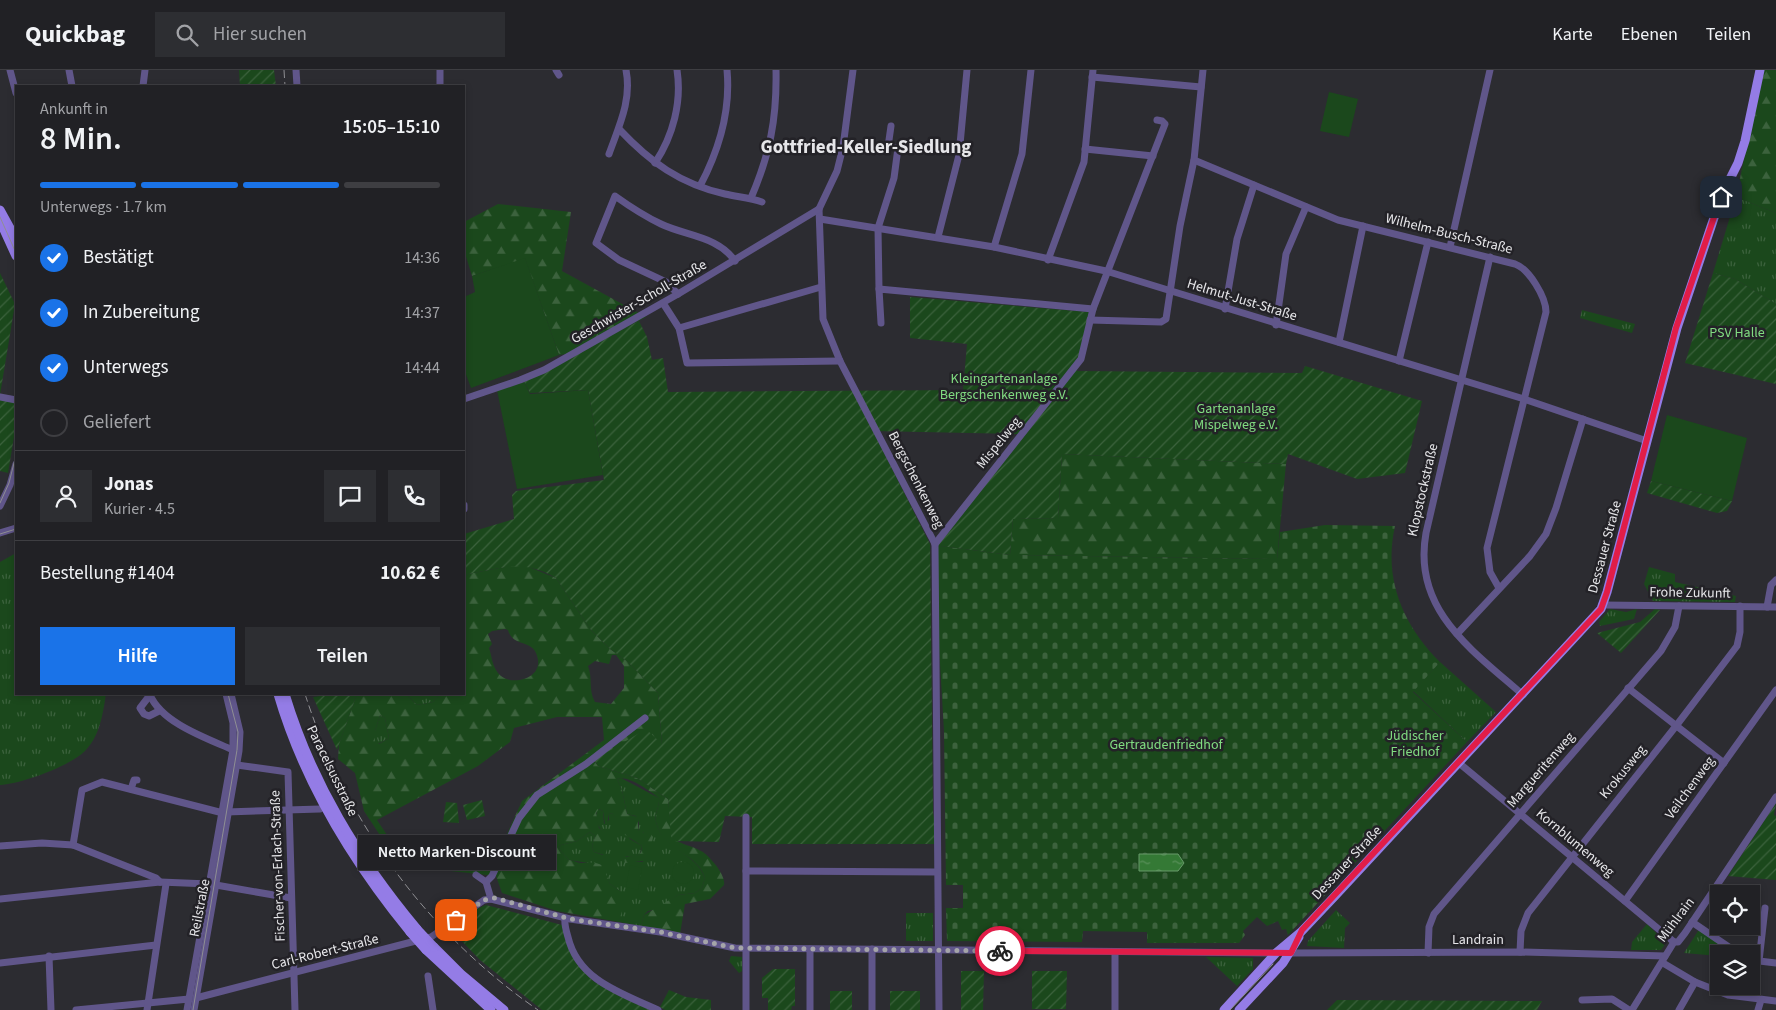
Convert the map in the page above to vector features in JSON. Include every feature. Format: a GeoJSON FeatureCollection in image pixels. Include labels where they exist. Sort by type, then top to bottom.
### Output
{"type":"FeatureCollection","features":[{"type":"Feature","properties":{"kind":"main road","name":"Dessauer Straße"},"geometry":{"type":"LineString","coordinates":[[1224,1010],[1276,953],[1301,932],[1523,695],[1603,605],[1685,300],[1721,197],[1738,163],[1745,141],[1760,70]]}},
{"type":"Feature","properties":{"kind":"main road"},"geometry":{"type":"LineString","coordinates":[[0,210],[15,237]]}},
{"type":"Feature","properties":{"kind":"main road"},"geometry":{"type":"LineString","coordinates":[[0,221],[15,254]]}},
{"type":"Feature","properties":{"kind":"main road","name":"Paracelsusstraße"},"geometry":{"type":"LineString","coordinates":[[278,695],[294,739],[326,806],[361,868],[430,949],[495,1008]]}},
{"type":"Feature","properties":{"kind":"main road","name":"Paracelsusstraße"},"geometry":{"type":"LineString","coordinates":[[285,695],[326,806]]}},
{"type":"Feature","properties":{"kind":"main road","name":"Dessauer Straße"},"geometry":{"type":"LineString","coordinates":[[1239,1010],[1291,953],[1301,932]]}},
{"type":"Feature","properties":{"kind":"main road"},"geometry":{"type":"LineString","coordinates":[[1276,953],[1291,953]]}},
{"type":"Feature","properties":{"kind":"main road"},"geometry":{"type":"LineString","coordinates":[[1276,953],[1279,958],[1279,968]]}},
{"type":"Feature","properties":{"kind":"street"},"geometry":{"type":"LineString","coordinates":[[10,70],[15,89]]}},
{"type":"Feature","properties":{"kind":"street"},"geometry":{"type":"LineString","coordinates":[[69,70],[72,85]]}},
{"type":"Feature","properties":{"kind":"street"},"geometry":{"type":"LineString","coordinates":[[143,85],[145,70]]}},
{"type":"Feature","properties":{"kind":"street"},"geometry":{"type":"LineString","coordinates":[[296,70],[298,85]]}},
{"type":"Feature","properties":{"kind":"street"},"geometry":{"type":"LineString","coordinates":[[440,70],[440,85]]}},
{"type":"Feature","properties":{"kind":"street"},"geometry":{"type":"LineString","coordinates":[[609,154],[619,129],[628,94],[626,70]]}},
{"type":"Feature","properties":{"kind":"street"},"geometry":{"type":"LineString","coordinates":[[655,163],[676,116],[677,70]]}},
{"type":"Feature","properties":{"kind":"street"},"geometry":{"type":"LineString","coordinates":[[700,186],[714,158],[724,128],[727,70]]}},
{"type":"Feature","properties":{"kind":"street"},"geometry":{"type":"LineString","coordinates":[[751,198],[770,145],[776,114],[776,70]]}},
{"type":"Feature","properties":{"kind":"street"},"geometry":{"type":"LineString","coordinates":[[819,209],[837,171],[841,155],[853,70]]}},
{"type":"Feature","properties":{"kind":"street"},"geometry":{"type":"LineString","coordinates":[[938,238],[959,155],[967,70]]}},
{"type":"Feature","properties":{"kind":"street"},"geometry":{"type":"LineString","coordinates":[[994,247],[1022,154],[1030,70]]}},
{"type":"Feature","properties":{"kind":"street"},"geometry":{"type":"LineString","coordinates":[[1090,320],[1163,322],[1166,319],[1180,226],[1194,160],[1203,70]]}},
{"type":"Feature","properties":{"kind":"street"},"geometry":{"type":"LineString","coordinates":[[1450,247],[1490,70]]}},
{"type":"Feature","properties":{"kind":"street"},"geometry":{"type":"LineString","coordinates":[[1048,260],[1084,162],[1092,74],[1201,87]]}},
{"type":"Feature","properties":{"kind":"street","name":"Mispelweg"},"geometry":{"type":"LineString","coordinates":[[935,544],[1081,359],[1093,309],[1106,272],[1165,124],[1157,120]]}},
{"type":"Feature","properties":{"kind":"street"},"geometry":{"type":"LineString","coordinates":[[880,323],[878,228],[894,178],[898,148],[888,146],[890,126]]}},
{"type":"Feature","properties":{"kind":"street"},"geometry":{"type":"LineString","coordinates":[[619,129],[639,150],[675,178],[724,194],[751,198],[762,202]]}},
{"type":"Feature","properties":{"kind":"street"},"geometry":{"type":"LineString","coordinates":[[1085,149],[1153,156]]}},
{"type":"Feature","properties":{"kind":"street","name":"Wilhelm-Busch-Straße"},"geometry":{"type":"LineString","coordinates":[[1194,160],[1338,220],[1490,257],[1523,268],[1546,305],[1487,548],[1490,572],[1499,588]]}},
{"type":"Feature","properties":{"kind":"street"},"geometry":{"type":"LineString","coordinates":[[1225,309],[1238,239],[1254,185]]}},
{"type":"Feature","properties":{"kind":"street"},"geometry":{"type":"LineString","coordinates":[[678,294],[666,282],[619,260],[596,243],[614,196],[658,223],[682,234],[717,243],[735,261]]}},
{"type":"Feature","properties":{"kind":"street"},"geometry":{"type":"LineString","coordinates":[[1276,325],[1286,254],[1306,207]]}},
{"type":"Feature","properties":{"kind":"street","name":"Bergschenkenweg"},"geometry":{"type":"LineString","coordinates":[[819,209],[823,319],[840,361],[935,544],[939,1010]]}},
{"type":"Feature","properties":{"kind":"street","name":"Geschwister-Scholl-Straße"},"geometry":{"type":"LineString","coordinates":[[465,399],[544,370],[735,261],[819,209]]}},
{"type":"Feature","properties":{"kind":"street","name":"Helmut-Just-Straße"},"geometry":{"type":"LineString","coordinates":[[820,219],[994,247],[1106,272],[1524,399],[1646,441]]}},
{"type":"Feature","properties":{"kind":"street"},"geometry":{"type":"LineString","coordinates":[[1339,342],[1364,226]]}},
{"type":"Feature","properties":{"kind":"street"},"geometry":{"type":"LineString","coordinates":[[1399,361],[1428,242]]}},
{"type":"Feature","properties":{"kind":"street","name":"Klopstockstraße"},"geometry":{"type":"LineString","coordinates":[[1490,257],[1423,551],[1424,572],[1429,593],[1441,616],[1457,634],[1523,695]]}},
{"type":"Feature","properties":{"kind":"street"},"geometry":{"type":"LineString","coordinates":[[679,328],[821,287]]}},
{"type":"Feature","properties":{"kind":"street"},"geometry":{"type":"LineString","coordinates":[[879,289],[1093,309]]}},
{"type":"Feature","properties":{"kind":"street"},"geometry":{"type":"LineString","coordinates":[[663,303],[679,328],[687,363],[840,361]]}},
{"type":"Feature","properties":{"kind":"street"},"geometry":{"type":"LineString","coordinates":[[0,397],[15,400]]}},
{"type":"Feature","properties":{"kind":"street"},"geometry":{"type":"LineString","coordinates":[[1457,634],[1536,548],[1549,527],[1583,419]]}},
{"type":"Feature","properties":{"kind":"street"},"geometry":{"type":"LineString","coordinates":[[0,506],[10,485],[15,468]]}},
{"type":"Feature","properties":{"kind":"street"},"geometry":{"type":"LineString","coordinates":[[0,533],[15,528]]}},
{"type":"Feature","properties":{"kind":"street"},"geometry":{"type":"LineString","coordinates":[[1767,607],[1771,585],[1776,580]]}},
{"type":"Feature","properties":{"kind":"street","name":"Frohe Zukunft"},"geometry":{"type":"LineString","coordinates":[[1603,605],[1776,607]]}},
{"type":"Feature","properties":{"kind":"street","name":"Margueritenweg"},"geometry":{"type":"LineString","coordinates":[[1428,953],[1429,927],[1434,914],[1669,641],[1676,627],[1679,606]]}},
{"type":"Feature","properties":{"kind":"street","name":"Krokusweg"},"geometry":{"type":"LineString","coordinates":[[1520,952],[1523,923],[1572,857],[1737,646],[1740,632],[1740,606]]}},
{"type":"Feature","properties":{"kind":"street"},"geometry":{"type":"LineString","coordinates":[[1628,688],[1724,763]]}},
{"type":"Feature","properties":{"kind":"street","name":"Veilchenweg"},"geometry":{"type":"LineString","coordinates":[[1625,901],[1724,763],[1774,699],[1776,690]]}},
{"type":"Feature","properties":{"kind":"street"},"geometry":{"type":"LineString","coordinates":[[159,711],[149,716],[144,714],[140,708],[150,695],[159,711],[168,718],[233,750]]}},
{"type":"Feature","properties":{"kind":"street","name":"Reilstraße"},"geometry":{"type":"LineString","coordinates":[[187,1010],[193,999],[216,886],[226,812],[233,750],[233,723],[226,695]]}},
{"type":"Feature","properties":{"kind":"street","name":"Reilstraße"},"geometry":{"type":"LineString","coordinates":[[194,1010],[193,999],[208,884],[237,765],[240,732],[231,695]]}},
{"type":"Feature","properties":{"kind":"street"},"geometry":{"type":"LineString","coordinates":[[486,882],[492,876],[519,818],[537,796],[586,764],[645,718]]}},
{"type":"Feature","properties":{"kind":"street","name":"Kornblumenweg"},"geometry":{"type":"LineString","coordinates":[[1459,763],[1674,942]]}},
{"type":"Feature","properties":{"kind":"street","name":"Fischer-von-Erlach-Straße"},"geometry":{"type":"LineString","coordinates":[[237,765],[288,772],[295,1010]]}},
{"type":"Feature","properties":{"kind":"street"},"geometry":{"type":"LineString","coordinates":[[131,789],[134,780],[137,780]]}},
{"type":"Feature","properties":{"kind":"street"},"geometry":{"type":"LineString","coordinates":[[73,845],[82,790],[102,782],[226,812],[289,810],[326,806]]}},
{"type":"Feature","properties":{"kind":"street","name":"Mühlrain"},"geometry":{"type":"LineString","coordinates":[[1632,1010],[1674,942],[1678,942],[1776,797]]}},
{"type":"Feature","properties":{"kind":"street"},"geometry":{"type":"LineString","coordinates":[[746,817],[746,1010]]}},
{"type":"Feature","properties":{"kind":"street"},"geometry":{"type":"LineString","coordinates":[[0,846],[42,842],[73,845],[156,878],[163,883]]}},
{"type":"Feature","properties":{"kind":"street"},"geometry":{"type":"LineString","coordinates":[[746,871],[937,872]]}},
{"type":"Feature","properties":{"kind":"street"},"geometry":{"type":"LineString","coordinates":[[476,875],[486,882],[491,899],[565,918],[747,949],[1276,953]]}},
{"type":"Feature","properties":{"kind":"street"},"geometry":{"type":"LineString","coordinates":[[147,1007],[163,883]]}},
{"type":"Feature","properties":{"kind":"street"},"geometry":{"type":"LineString","coordinates":[[0,899],[163,883],[208,884]]}},
{"type":"Feature","properties":{"kind":"street"},"geometry":{"type":"LineString","coordinates":[[216,886],[291,898]]}},
{"type":"Feature","properties":{"kind":"street","name":"Carl-Robert-Straße"},"geometry":{"type":"LineString","coordinates":[[76,1010],[147,1007],[193,999],[294,973],[431,936],[484,900],[491,899]]}},
{"type":"Feature","properties":{"kind":"street"},"geometry":{"type":"LineString","coordinates":[[1765,908],[1760,961],[1776,963]]}},
{"type":"Feature","properties":{"kind":"street"},"geometry":{"type":"LineString","coordinates":[[565,918],[564,923],[569,942],[589,975],[658,1010]]}},
{"type":"Feature","properties":{"kind":"street"},"geometry":{"type":"LineString","coordinates":[[1692,922],[1726,945]]}},
{"type":"Feature","properties":{"kind":"street"},"geometry":{"type":"LineString","coordinates":[[0,962],[156,946]]}},
{"type":"Feature","properties":{"kind":"street"},"geometry":{"type":"LineString","coordinates":[[810,949],[810,1010]]}},
{"type":"Feature","properties":{"kind":"street"},"geometry":{"type":"LineString","coordinates":[[872,949],[872,1010]]}},
{"type":"Feature","properties":{"kind":"street","name":"Landrain"},"geometry":{"type":"LineString","coordinates":[[1291,953],[1520,952],[1664,960]]}},
{"type":"Feature","properties":{"kind":"street"},"geometry":{"type":"LineString","coordinates":[[1114,1010],[1115,953]]}},
{"type":"Feature","properties":{"kind":"street"},"geometry":{"type":"LineString","coordinates":[[49,956],[51,1010]]}},
{"type":"Feature","properties":{"kind":"street"},"geometry":{"type":"LineString","coordinates":[[1664,960],[1695,982],[1728,995],[1776,1001]]}},
{"type":"Feature","properties":{"kind":"street"},"geometry":{"type":"LineString","coordinates":[[428,976],[433,1010]]}},
{"type":"Feature","properties":{"kind":"street"},"geometry":{"type":"LineString","coordinates":[[1679,1010],[1695,982]]}},
{"type":"Feature","properties":{"kind":"street"},"geometry":{"type":"LineString","coordinates":[[1582,1000],[1612,999],[1629,1010]]}},
{"type":"Feature","properties":{"kind":"street"},"geometry":{"type":"LineString","coordinates":[[1758,1010],[1761,1000]]}},
{"type":"Feature","properties":{"kind":"green space"},"geometry":{"type":"Polygon","coordinates":[[[239,70],[274,70],[276,85],[240,85],[239,70]]]}},
{"type":"Feature","properties":{"kind":"green space"},"geometry":{"type":"Polygon","coordinates":[[[1763,70],[1776,70],[1776,213],[1736,197],[1763,70]]]}},
{"type":"Feature","properties":{"kind":"green space"},"geometry":{"type":"Polygon","coordinates":[[[1329,92],[1358,99],[1349,137],[1320,131],[1329,92]]]}},
{"type":"Feature","properties":{"kind":"green space"},"geometry":{"type":"Polygon","coordinates":[[[1736,197],[1776,213],[1776,304],[1735,279],[1713,273],[1736,197]]]}},
{"type":"Feature","properties":{"kind":"green space"},"geometry":{"type":"Polygon","coordinates":[[[498,204],[571,212],[562,271],[646,317],[582,352],[559,355],[525,259],[472,276],[465,253],[465,221],[498,204]]]}},
{"type":"Feature","properties":{"kind":"green space"},"geometry":{"type":"Polygon","coordinates":[[[525,258],[559,355],[471,388],[465,372],[465,297],[475,292],[472,276],[525,258]]]}},
{"type":"Feature","properties":{"kind":"green space"},"geometry":{"type":"Polygon","coordinates":[[[0,273],[15,304],[0,395],[0,273]]]}},
{"type":"Feature","properties":{"kind":"green space","name":"PSV Halle"},"geometry":{"type":"Polygon","coordinates":[[[1713,273],[1735,279],[1776,304],[1776,384],[1685,363],[1713,273]]]}},
{"type":"Feature","properties":{"kind":"green space"},"geometry":{"type":"Polygon","coordinates":[[[910,297],[1089,312],[1077,371],[1302,373],[1305,366],[1422,401],[1405,473],[1357,479],[1288,454],[1286,464],[1062,454],[1058,518],[1013,519],[1010,555],[933,545],[1018,434],[873,431],[930,544],[933,812],[938,844],[752,844],[752,817],[725,816],[719,842],[676,841],[671,837],[668,799],[637,778],[598,766],[594,760],[646,729],[662,744],[658,693],[627,661],[610,649],[591,630],[556,578],[544,572],[523,567],[503,568],[468,574],[465,578],[465,534],[514,519],[512,495],[516,491],[604,480],[588,390],[530,393],[524,382],[639,321],[647,337],[652,360],[663,358],[668,392],[963,390],[967,344],[910,338],[910,297]]]}},
{"type":"Feature","properties":{"kind":"green space"},"geometry":{"type":"Polygon","coordinates":[[[1582,310],[1635,324],[1632,333],[1580,318],[1582,310]]]}},
{"type":"Feature","properties":{"kind":"green space"},"geometry":{"type":"Polygon","coordinates":[[[524,382],[530,394],[588,390],[603,475],[517,489],[497,390],[524,382]]]}},
{"type":"Feature","properties":{"kind":"green space"},"geometry":{"type":"Polygon","coordinates":[[[0,395],[15,400],[15,431],[8,473],[0,471],[0,395]]]}},
{"type":"Feature","properties":{"kind":"green space"},"geometry":{"type":"Polygon","coordinates":[[[1667,415],[1747,438],[1732,501],[1651,481],[1667,415]]]}},
{"type":"Feature","properties":{"kind":"green space"},"geometry":{"type":"Polygon","coordinates":[[[1062,454],[1286,464],[1277,559],[1010,555],[1013,519],[1058,518],[1062,454]]]}},
{"type":"Feature","properties":{"kind":"green space"},"geometry":{"type":"Polygon","coordinates":[[[1651,481],[1732,501],[1727,511],[1717,513],[1647,493],[1651,481]]]}},
{"type":"Feature","properties":{"kind":"green space","name":"Gertraudenfriedhof"},"geometry":{"type":"Polygon","coordinates":[[[1325,525],[1395,526],[1392,564],[1394,583],[1399,600],[1406,617],[1416,633],[1440,662],[1413,692],[1467,742],[1288,935],[1286,929],[1282,930],[1278,921],[1267,926],[1257,917],[1243,931],[1245,935],[1239,943],[1147,943],[1147,932],[1083,931],[1082,942],[947,941],[946,908],[963,908],[963,885],[946,885],[944,731],[933,545],[1010,555],[1277,559],[1280,532],[1325,525]]]}},
{"type":"Feature","properties":{"kind":"green space"},"geometry":{"type":"Polygon","coordinates":[[[15,554],[15,695],[106,695],[102,716],[94,738],[78,757],[45,773],[0,785],[0,562],[15,554]]]}},
{"type":"Feature","properties":{"kind":"green space"},"geometry":{"type":"Polygon","coordinates":[[[515,565],[529,567],[556,578],[591,630],[610,649],[627,661],[658,693],[662,745],[617,749],[594,761],[598,766],[637,778],[668,799],[672,837],[703,852],[714,862],[723,876],[724,885],[710,899],[685,904],[680,934],[641,926],[644,915],[678,895],[695,893],[702,888],[705,878],[695,862],[666,840],[660,832],[656,822],[659,798],[633,781],[622,778],[617,779],[622,790],[627,814],[638,817],[638,831],[651,834],[653,837],[650,853],[644,861],[625,863],[624,857],[639,855],[642,846],[625,835],[612,813],[609,814],[607,825],[605,825],[603,811],[599,809],[596,813],[599,828],[607,833],[610,841],[605,855],[594,852],[592,846],[595,836],[590,832],[577,841],[561,845],[558,848],[569,860],[580,863],[595,863],[603,866],[610,884],[623,893],[624,904],[619,922],[557,911],[502,893],[496,876],[405,866],[393,855],[364,811],[355,773],[338,759],[339,744],[357,695],[407,695],[417,705],[433,702],[439,695],[465,695],[465,578],[468,574],[515,565]],[[508,630],[492,631],[488,634],[492,644],[489,648],[496,670],[509,680],[529,677],[538,667],[536,653],[529,645],[514,639],[508,630]],[[612,655],[609,664],[595,661],[588,666],[595,702],[611,704],[624,688],[624,666],[616,655],[612,655]],[[380,715],[375,731],[375,744],[379,744],[389,738],[385,718],[380,715]],[[557,717],[514,728],[510,742],[478,766],[377,820],[393,844],[410,859],[491,869],[522,801],[604,740],[602,717],[557,717]]]}},
{"type":"Feature","properties":{"kind":"green space"},"geometry":{"type":"Polygon","coordinates":[[[1649,567],[1675,574],[1675,582],[1736,596],[1735,602],[1653,601],[1644,584],[1649,567]]]}},
{"type":"Feature","properties":{"kind":"green space"},"geometry":{"type":"Polygon","coordinates":[[[1610,609],[1626,612],[1637,609],[1634,619],[1600,626],[1599,622],[1610,609]]]}},
{"type":"Feature","properties":{"kind":"green space"},"geometry":{"type":"Polygon","coordinates":[[[1655,609],[1660,610],[1621,653],[1597,633],[1640,622],[1655,609]]]}},
{"type":"Feature","properties":{"kind":"green space"},"geometry":{"type":"Polygon","coordinates":[[[1440,662],[1496,712],[1467,742],[1413,691],[1440,662]]]}},
{"type":"Feature","properties":{"kind":"green space"},"geometry":{"type":"Polygon","coordinates":[[[357,695],[337,750],[313,697],[357,695]]]}},
{"type":"Feature","properties":{"kind":"green space"},"geometry":{"type":"Polygon","coordinates":[[[407,695],[439,695],[433,702],[417,705],[407,695]]]}},
{"type":"Feature","properties":{"kind":"green space"},"geometry":{"type":"Polygon","coordinates":[[[380,715],[385,718],[389,738],[375,744],[375,731],[380,715]]]}},
{"type":"Feature","properties":{"kind":"green space"},"geometry":{"type":"Polygon","coordinates":[[[621,778],[659,798],[656,822],[660,831],[665,839],[695,862],[705,878],[702,888],[695,893],[678,895],[657,909],[648,911],[644,915],[641,926],[619,922],[623,897],[620,891],[610,884],[601,865],[569,860],[558,848],[561,845],[577,841],[590,832],[595,836],[592,846],[594,852],[603,855],[605,832],[597,822],[596,815],[598,809],[603,811],[604,824],[609,820],[609,814],[612,813],[630,839],[642,846],[640,854],[635,857],[626,856],[625,862],[643,862],[644,832],[638,832],[639,823],[636,816],[627,814],[622,790],[617,779],[621,778]]]}},
{"type":"Feature","properties":{"kind":"green space"},"geometry":{"type":"Polygon","coordinates":[[[482,800],[485,816],[467,820],[463,805],[482,800]]]}},
{"type":"Feature","properties":{"kind":"green space"},"geometry":{"type":"Polygon","coordinates":[[[446,802],[457,803],[459,823],[443,822],[446,802]]]}},
{"type":"Feature","properties":{"kind":"green space"},"geometry":{"type":"Polygon","coordinates":[[[1776,803],[1774,815],[1776,816],[1776,880],[1728,876],[1776,803]]]}},
{"type":"Feature","properties":{"kind":"green space"},"geometry":{"type":"Polygon","coordinates":[[[683,862],[691,865],[694,873],[691,881],[683,884],[675,881],[672,873],[675,865],[683,862]]]}},
{"type":"Feature","properties":{"kind":"green space"},"geometry":{"type":"Polygon","coordinates":[[[630,865],[642,868],[638,890],[626,887],[630,865]]]}},
{"type":"Feature","properties":{"kind":"green space"},"geometry":{"type":"Polygon","coordinates":[[[486,905],[562,925],[587,974],[593,981],[650,1010],[542,1010],[480,960],[452,931],[476,909],[486,905]]]}},
{"type":"Feature","properties":{"kind":"green space"},"geometry":{"type":"Polygon","coordinates":[[[1336,910],[1350,923],[1345,928],[1344,948],[1307,946],[1308,941],[1336,910]]]}},
{"type":"Feature","properties":{"kind":"green space"},"geometry":{"type":"Polygon","coordinates":[[[906,913],[933,913],[933,941],[906,941],[906,913]]]}},
{"type":"Feature","properties":{"kind":"green space"},"geometry":{"type":"Polygon","coordinates":[[[1647,924],[1666,943],[1661,950],[1631,950],[1632,942],[1647,924]]]}},
{"type":"Feature","properties":{"kind":"green space"},"geometry":{"type":"Polygon","coordinates":[[[1700,928],[1723,945],[1710,945],[1710,955],[1684,953],[1700,928]]]}},
{"type":"Feature","properties":{"kind":"green space"},"geometry":{"type":"Polygon","coordinates":[[[731,956],[742,957],[742,971],[739,973],[729,961],[731,956]]]}},
{"type":"Feature","properties":{"kind":"green space"},"geometry":{"type":"Polygon","coordinates":[[[1206,957],[1253,958],[1253,969],[1237,986],[1206,957]]]}},
{"type":"Feature","properties":{"kind":"green space"},"geometry":{"type":"Polygon","coordinates":[[[773,969],[795,969],[795,1006],[792,1006],[791,1010],[768,1010],[768,998],[762,998],[762,978],[773,969]]]}},
{"type":"Feature","properties":{"kind":"green space"},"geometry":{"type":"Polygon","coordinates":[[[961,971],[984,971],[983,1010],[961,1010],[961,971]]]}},
{"type":"Feature","properties":{"kind":"green space"},"geometry":{"type":"Polygon","coordinates":[[[1032,971],[1067,971],[1066,1009],[1032,1009],[1032,971]]]}},
{"type":"Feature","properties":{"kind":"green space"},"geometry":{"type":"Polygon","coordinates":[[[669,990],[686,997],[711,1000],[711,1010],[665,1010],[660,1007],[669,990]]]}},
{"type":"Feature","properties":{"kind":"green space"},"geometry":{"type":"Polygon","coordinates":[[[830,991],[852,991],[852,1010],[830,1010],[830,991]]]}},
{"type":"Feature","properties":{"kind":"green space"},"geometry":{"type":"Polygon","coordinates":[[[890,991],[920,991],[920,1010],[890,1010],[890,991]]]}},
{"type":"Feature","properties":{"kind":"green space"},"geometry":{"type":"Polygon","coordinates":[[[1337,1000],[1542,1001],[1537,1010],[1327,1010],[1337,1000]]]}},
{"type":"Feature","properties":{"kind":"water"},"geometry":{"type":"Polygon","coordinates":[[[1139,854],[1178,854],[1184,863],[1178,871],[1139,871],[1139,854]]]}},
{"type":"Feature","properties":{"kind":"tram line"},"geometry":{"type":"LineString","coordinates":[[0,217],[15,251]]}},
{"type":"Feature","properties":{"kind":"tram line"},"geometry":{"type":"LineString","coordinates":[[0,503],[9,483],[15,459]]}},
{"type":"Feature","properties":{"kind":"tram line"},"geometry":{"type":"LineString","coordinates":[[0,534],[15,529]]}},
{"type":"Feature","properties":{"kind":"tram line"},"geometry":{"type":"LineString","coordinates":[[193,1010],[237,750],[238,732],[228,695]]}},
{"type":"Feature","properties":{"kind":"tram line"},"geometry":{"type":"LineString","coordinates":[[1230,1010],[1273,964]]}},
{"type":"Feature","properties":{"kind":"railway"},"geometry":{"type":"LineString","coordinates":[[284,70],[285,85]]}},
{"type":"Feature","properties":{"kind":"railway"},"geometry":{"type":"LineString","coordinates":[[305,695],[322,741],[343,787],[367,830],[395,871],[426,910],[461,946],[498,980],[538,1010]]}},
{"type":"Feature","properties":{"kind":"way so far"},"geometry":{"type":"LineString","coordinates":[[456,920],[484,900],[495,898],[570,919],[660,932],[735,948],[1000,951]]}},
{"type":"Feature","properties":{"kind":"place","name":"Netto Marken-Discount"},"geometry":{"type":"Point","coordinates":[456,920]}},
{"type":"Feature","properties":{"kind":"district","name":"Gottfried-Keller-Siedlung"},"geometry":{"type":"Point","coordinates":[866,147]}},
{"type":"Feature","properties":{"kind":"route"},"geometry":{"type":"LineString","coordinates":[[1000,951],[1291,953],[1302,930],[1469,753],[1601,609],[1676,328],[1721,197]]}},
{"type":"Feature","properties":{"kind":"park label","name":"Kleingartenanlage Bergschenkenweg e.V."},"geometry":{"type":"Point","coordinates":[1004,388]}},
{"type":"Feature","properties":{"kind":"park label","name":"Gartenanlage Mispelweg e.V."},"geometry":{"type":"Point","coordinates":[1236,418]}},
{"type":"Feature","properties":{"kind":"park label","name":"Jüdischer Friedhof"},"geometry":{"type":"Point","coordinates":[1415,744]}}]}
